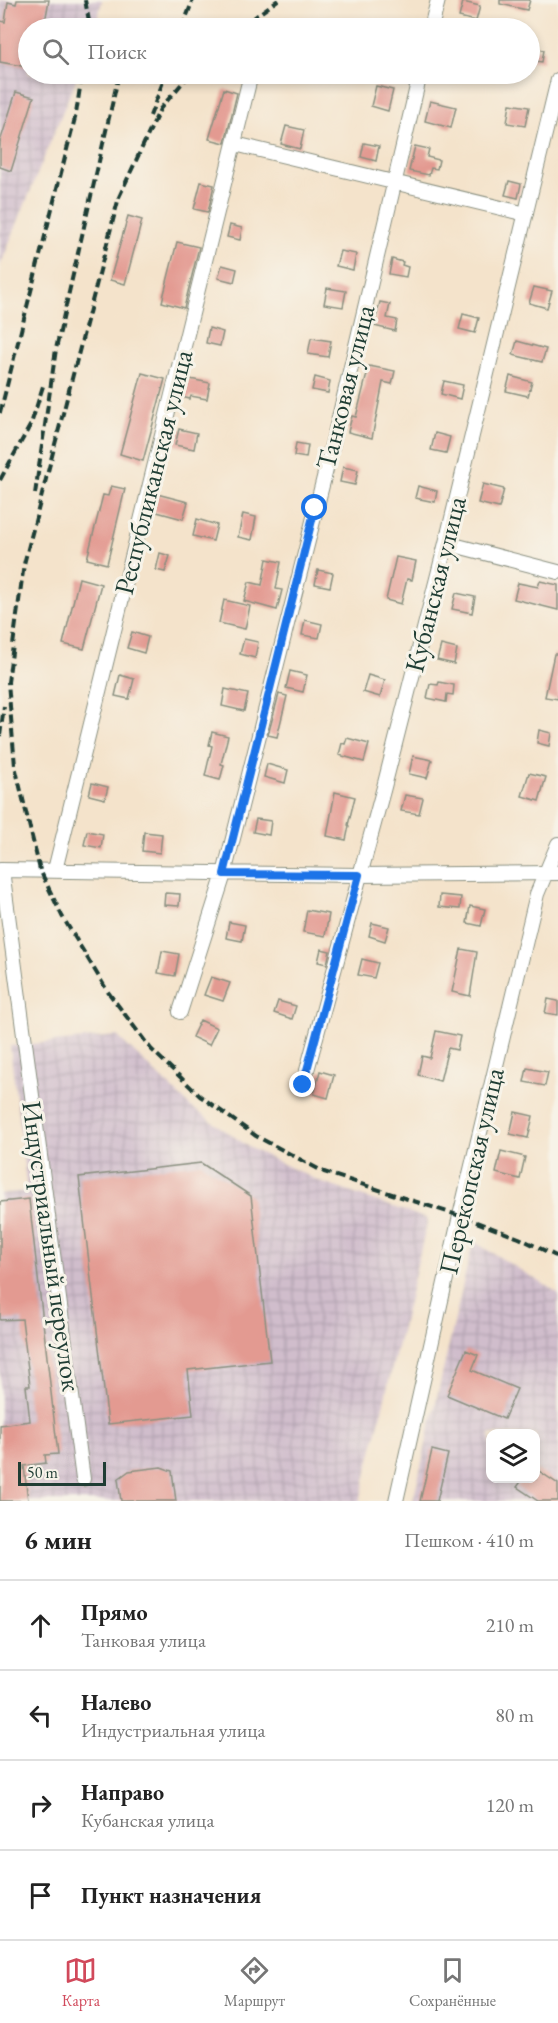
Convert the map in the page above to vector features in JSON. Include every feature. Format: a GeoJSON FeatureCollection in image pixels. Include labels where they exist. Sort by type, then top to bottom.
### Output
{"type":"FeatureCollection","features":[{"type":"Feature","properties":{"kind":"street"},"geometry":{"type":"LineString","coordinates":[[434,18],[438,0]]}},
{"type":"Feature","properties":{"kind":"street","name":"Кубанская улица"},"geometry":{"type":"LineString","coordinates":[[303,1085],[384,787],[446,543],[558,80]]}},
{"type":"Feature","properties":{"kind":"street","name":"Республиканская улица"},"geometry":{"type":"LineString","coordinates":[[55,870],[249,84]]}},
{"type":"Feature","properties":{"kind":"street","name":"Танковая улица"},"geometry":{"type":"LineString","coordinates":[[180,1012],[224,874],[344,397],[418,84]]}},
{"type":"Feature","properties":{"kind":"street"},"geometry":{"type":"LineString","coordinates":[[235,144],[526,214]]}},
{"type":"Feature","properties":{"kind":"street"},"geometry":{"type":"LineString","coordinates":[[446,543],[558,572]]}},
{"type":"Feature","properties":{"kind":"street","name":"Перекопская улица"},"geometry":{"type":"LineString","coordinates":[[396,1501],[460,1216],[537,894],[552,873],[558,844]]}},
{"type":"Feature","properties":{"kind":"street"},"geometry":{"type":"LineString","coordinates":[[1,870],[359,875],[552,873]]}},
{"type":"Feature","properties":{"kind":"street","name":"Индустриальный переулок"},"geometry":{"type":"LineString","coordinates":[[1,870],[83,1479]]}},
{"type":"Feature","properties":{"kind":"shaded area"},"geometry":{"type":"Polygon","coordinates":[[[0,0],[102,0],[98,18],[18,18],[18,84],[74,84],[0,266],[0,0]]]}},
{"type":"Feature","properties":{"kind":"shaded area"},"geometry":{"type":"Polygon","coordinates":[[[117,1036],[191,1107],[252,1149],[323,1183],[428,1219],[360,1501],[0,1501],[0,1194],[27,1191],[10,1046],[117,1036]]]}},
{"type":"Feature","properties":{"kind":"shaded area"},"geometry":{"type":"Polygon","coordinates":[[[473,1241],[558,1293],[558,1501],[413,1501],[473,1241]]]}},
{"type":"Feature","properties":{"kind":"building"},"geometry":{"type":"Polygon","coordinates":[[[17,0],[49,0],[46,18],[18,18],[18,65],[0,62],[0,21],[5,22],[8,2],[16,4],[17,0]]]}},
{"type":"Feature","properties":{"kind":"building"},"geometry":{"type":"Polygon","coordinates":[[[500,0],[530,0],[527,10],[500,4],[500,0]]]}},
{"type":"Feature","properties":{"kind":"building"},"geometry":{"type":"Polygon","coordinates":[[[463,2],[480,6],[477,18],[459,17],[463,2]]]}},
{"type":"Feature","properties":{"kind":"building"},"geometry":{"type":"Polygon","coordinates":[[[540,49],[544,50],[542,62],[540,62],[540,49]]]}},
{"type":"Feature","properties":{"kind":"building"},"geometry":{"type":"Polygon","coordinates":[[[376,86],[393,90],[388,111],[371,106],[376,86]]]}},
{"type":"Feature","properties":{"kind":"building"},"geometry":{"type":"Polygon","coordinates":[[[224,89],[237,93],[225,143],[209,139],[224,89]]]}},
{"type":"Feature","properties":{"kind":"building"},"geometry":{"type":"Polygon","coordinates":[[[16,92],[34,97],[11,171],[0,167],[0,142],[16,92]]]}},
{"type":"Feature","properties":{"kind":"building"},"geometry":{"type":"Polygon","coordinates":[[[430,101],[456,107],[451,128],[425,121],[430,101]]]}},
{"type":"Feature","properties":{"kind":"building"},"geometry":{"type":"Polygon","coordinates":[[[510,104],[529,107],[525,126],[507,123],[510,104]]]}},
{"type":"Feature","properties":{"kind":"building"},"geometry":{"type":"Polygon","coordinates":[[[286,126],[304,130],[300,149],[281,144],[286,126]]]}},
{"type":"Feature","properties":{"kind":"building"},"geometry":{"type":"Polygon","coordinates":[[[364,143],[379,146],[376,161],[361,157],[364,143]]]}},
{"type":"Feature","properties":{"kind":"building"},"geometry":{"type":"Polygon","coordinates":[[[415,146],[429,149],[427,157],[439,160],[437,169],[431,168],[429,175],[409,171],[415,146]]]}},
{"type":"Feature","properties":{"kind":"building"},"geometry":{"type":"Polygon","coordinates":[[[509,181],[521,184],[518,198],[505,195],[509,181]]]}},
{"type":"Feature","properties":{"kind":"building"},"geometry":{"type":"Polygon","coordinates":[[[201,182],[214,185],[208,212],[194,209],[201,182]]]}},
{"type":"Feature","properties":{"kind":"building"},"geometry":{"type":"Polygon","coordinates":[[[128,216],[142,220],[125,284],[110,280],[128,216]]]}},
{"type":"Feature","properties":{"kind":"building"},"geometry":{"type":"Polygon","coordinates":[[[230,225],[242,228],[240,240],[227,237],[230,225]]]}},
{"type":"Feature","properties":{"kind":"building"},"geometry":{"type":"Polygon","coordinates":[[[177,242],[199,247],[184,308],[162,302],[177,242]]]}},
{"type":"Feature","properties":{"kind":"building"},"geometry":{"type":"Polygon","coordinates":[[[340,251],[356,254],[353,270],[336,266],[340,251]]]}},
{"type":"Feature","properties":{"kind":"building"},"geometry":{"type":"Polygon","coordinates":[[[392,259],[403,262],[402,265],[408,267],[406,277],[389,274],[392,259]]]}},
{"type":"Feature","properties":{"kind":"building"},"geometry":{"type":"Polygon","coordinates":[[[222,265],[237,269],[234,282],[218,278],[222,265]]]}},
{"type":"Feature","properties":{"kind":"building"},"geometry":{"type":"Polygon","coordinates":[[[534,287],[552,291],[547,308],[529,303],[534,287]]]}},
{"type":"Feature","properties":{"kind":"building"},"geometry":{"type":"Polygon","coordinates":[[[327,288],[346,291],[343,307],[324,304],[327,288]]]}},
{"type":"Feature","properties":{"kind":"building"},"geometry":{"type":"Polygon","coordinates":[[[380,302],[390,304],[387,318],[397,320],[395,331],[374,326],[380,302]]]}},
{"type":"Feature","properties":{"kind":"building"},"geometry":{"type":"Polygon","coordinates":[[[463,314],[479,318],[475,333],[459,329],[463,314]]]}},
{"type":"Feature","properties":{"kind":"building"},"geometry":{"type":"Polygon","coordinates":[[[209,328],[223,332],[220,346],[206,343],[209,328]]]}},
{"type":"Feature","properties":{"kind":"building"},"geometry":{"type":"Polygon","coordinates":[[[311,338],[331,341],[328,357],[308,354],[311,338]]]}},
{"type":"Feature","properties":{"kind":"building"},"geometry":{"type":"Polygon","coordinates":[[[517,341],[546,349],[542,362],[513,355],[517,341]]]}},
{"type":"Feature","properties":{"kind":"building"},"geometry":{"type":"Polygon","coordinates":[[[369,366],[395,371],[392,384],[383,382],[372,438],[348,432],[352,416],[356,417],[369,366]]]}},
{"type":"Feature","properties":{"kind":"building"},"geometry":{"type":"Polygon","coordinates":[[[142,373],[165,379],[143,461],[120,454],[142,373]]]}},
{"type":"Feature","properties":{"kind":"building"},"geometry":{"type":"Polygon","coordinates":[[[510,376],[532,382],[528,396],[506,391],[510,376]]]}},
{"type":"Feature","properties":{"kind":"building"},"geometry":{"type":"Polygon","coordinates":[[[315,377],[330,381],[328,393],[312,390],[315,377]]]}},
{"type":"Feature","properties":{"kind":"building"},"geometry":{"type":"Polygon","coordinates":[[[185,378],[210,383],[207,399],[181,397],[185,378]]]}},
{"type":"Feature","properties":{"kind":"building"},"geometry":{"type":"Polygon","coordinates":[[[444,381],[463,385],[460,399],[441,394],[444,381]]]}},
{"type":"Feature","properties":{"kind":"building"},"geometry":{"type":"Polygon","coordinates":[[[179,429],[197,433],[194,449],[175,445],[179,429]]]}},
{"type":"Feature","properties":{"kind":"building"},"geometry":{"type":"Polygon","coordinates":[[[435,433],[450,437],[446,453],[431,450],[435,433]]]}},
{"type":"Feature","properties":{"kind":"building"},"geometry":{"type":"Polygon","coordinates":[[[296,443],[308,445],[306,458],[294,456],[296,443]]]}},
{"type":"Feature","properties":{"kind":"building"},"geometry":{"type":"Polygon","coordinates":[[[343,467],[358,470],[355,485],[340,482],[343,467]]]}},
{"type":"Feature","properties":{"kind":"building"},"geometry":{"type":"Polygon","coordinates":[[[483,484],[504,489],[499,508],[478,503],[483,484]]]}},
{"type":"Feature","properties":{"kind":"building"},"geometry":{"type":"Polygon","coordinates":[[[111,486],[125,489],[107,564],[87,559],[103,495],[108,496],[111,486]]]}},
{"type":"Feature","properties":{"kind":"building"},"geometry":{"type":"Polygon","coordinates":[[[418,486],[437,491],[435,502],[415,498],[418,486]]]}},
{"type":"Feature","properties":{"kind":"building"},"geometry":{"type":"Polygon","coordinates":[[[157,494],[188,502],[183,519],[153,511],[157,494]]]}},
{"type":"Feature","properties":{"kind":"building"},"geometry":{"type":"Polygon","coordinates":[[[243,514],[256,517],[252,540],[238,537],[243,514]]]}},
{"type":"Feature","properties":{"kind":"building"},"geometry":{"type":"Polygon","coordinates":[[[197,519],[217,525],[213,541],[193,536],[197,519]]]}},
{"type":"Feature","properties":{"kind":"building"},"geometry":{"type":"Polygon","coordinates":[[[160,553],[170,556],[165,572],[156,570],[160,553]]]}},
{"type":"Feature","properties":{"kind":"building"},"geometry":{"type":"Polygon","coordinates":[[[396,557],[416,561],[412,580],[407,579],[401,604],[386,600],[396,557]]]}},
{"type":"Feature","properties":{"kind":"building"},"geometry":{"type":"Polygon","coordinates":[[[267,559],[281,562],[276,589],[282,590],[277,610],[244,601],[249,582],[262,585],[267,559]]]}},
{"type":"Feature","properties":{"kind":"building"},"geometry":{"type":"Polygon","coordinates":[[[318,570],[333,573],[330,587],[315,584],[318,570]]]}},
{"type":"Feature","properties":{"kind":"building"},"geometry":{"type":"Polygon","coordinates":[[[79,578],[101,584],[84,649],[63,644],[79,578]]]}},
{"type":"Feature","properties":{"kind":"building"},"geometry":{"type":"Polygon","coordinates":[[[540,581],[558,585],[558,610],[514,599],[518,583],[538,587],[540,581]]]}},
{"type":"Feature","properties":{"kind":"building"},"geometry":{"type":"Polygon","coordinates":[[[456,593],[475,597],[472,613],[452,609],[456,593]]]}},
{"type":"Feature","properties":{"kind":"building"},"geometry":{"type":"Polygon","coordinates":[[[224,600],[250,606],[245,629],[219,623],[224,600]]]}},
{"type":"Feature","properties":{"kind":"building"},"geometry":{"type":"Polygon","coordinates":[[[305,620],[322,624],[319,638],[302,635],[305,620]]]}},
{"type":"Feature","properties":{"kind":"building"},"geometry":{"type":"Polygon","coordinates":[[[132,632],[148,637],[144,653],[127,648],[132,632]]]}},
{"type":"Feature","properties":{"kind":"building"},"geometry":{"type":"Polygon","coordinates":[[[244,639],[258,642],[255,658],[240,654],[244,639]]]}},
{"type":"Feature","properties":{"kind":"building"},"geometry":{"type":"Polygon","coordinates":[[[441,645],[457,649],[454,664],[437,660],[441,645]]]}},
{"type":"Feature","properties":{"kind":"building"},"geometry":{"type":"Polygon","coordinates":[[[554,654],[558,654],[558,699],[545,697],[554,654]]]}},
{"type":"Feature","properties":{"kind":"building"},"geometry":{"type":"Polygon","coordinates":[[[290,671],[307,675],[303,692],[286,688],[290,671]]]}},
{"type":"Feature","properties":{"kind":"building"},"geometry":{"type":"Polygon","coordinates":[[[120,675],[134,679],[129,699],[115,696],[120,675]]]}},
{"type":"Feature","properties":{"kind":"building"},"geometry":{"type":"Polygon","coordinates":[[[368,675],[385,680],[380,697],[363,692],[368,675]]]}},
{"type":"Feature","properties":{"kind":"building"},"geometry":{"type":"Polygon","coordinates":[[[439,682],[454,685],[453,695],[447,694],[446,702],[427,698],[430,684],[438,685],[439,682]]]}},
{"type":"Feature","properties":{"kind":"building"},"geometry":{"type":"Polygon","coordinates":[[[225,689],[248,694],[244,711],[222,706],[225,689]]]}},
{"type":"Feature","properties":{"kind":"building"},"geometry":{"type":"Polygon","coordinates":[[[279,694],[287,696],[277,737],[268,735],[279,694]]]}},
{"type":"Feature","properties":{"kind":"building"},"geometry":{"type":"Polygon","coordinates":[[[539,730],[551,733],[549,746],[537,743],[539,730]]]}},
{"type":"Feature","properties":{"kind":"building"},"geometry":{"type":"Polygon","coordinates":[[[212,732],[228,736],[221,764],[224,765],[220,780],[205,776],[212,746],[209,745],[212,732]]]}},
{"type":"Feature","properties":{"kind":"building"},"geometry":{"type":"Polygon","coordinates":[[[347,738],[369,744],[364,762],[339,755],[342,743],[345,744],[347,738]]]}},
{"type":"Feature","properties":{"kind":"building"},"geometry":{"type":"Polygon","coordinates":[[[413,756],[432,760],[427,778],[409,774],[413,756]]]}},
{"type":"Feature","properties":{"kind":"building"},"geometry":{"type":"Polygon","coordinates":[[[267,764],[288,770],[285,783],[264,777],[267,764]]]}},
{"type":"Feature","properties":{"kind":"building"},"geometry":{"type":"Polygon","coordinates":[[[529,773],[546,777],[539,801],[522,796],[529,773]]]}},
{"type":"Feature","properties":{"kind":"building"},"geometry":{"type":"Polygon","coordinates":[[[92,783],[108,787],[105,799],[89,795],[92,783]]]}},
{"type":"Feature","properties":{"kind":"building"},"geometry":{"type":"Polygon","coordinates":[[[335,792],[355,797],[346,840],[327,836],[335,792]]]}},
{"type":"Feature","properties":{"kind":"building"},"geometry":{"type":"Polygon","coordinates":[[[405,795],[423,798],[419,814],[401,811],[405,795]]]}},
{"type":"Feature","properties":{"kind":"building"},"geometry":{"type":"Polygon","coordinates":[[[256,819],[271,821],[269,835],[253,832],[256,819]]]}},
{"type":"Feature","properties":{"kind":"building"},"geometry":{"type":"Polygon","coordinates":[[[87,831],[103,834],[101,848],[84,845],[87,831]]]}},
{"type":"Feature","properties":{"kind":"building"},"geometry":{"type":"Polygon","coordinates":[[[144,832],[162,834],[160,853],[142,851],[144,832]]]}},
{"type":"Feature","properties":{"kind":"building"},"geometry":{"type":"Polygon","coordinates":[[[165,893],[180,894],[179,906],[164,905],[165,893]]]}},
{"type":"Feature","properties":{"kind":"building"},"geometry":{"type":"Polygon","coordinates":[[[440,895],[461,897],[460,909],[439,907],[440,895]]]}},
{"type":"Feature","properties":{"kind":"building"},"geometry":{"type":"Polygon","coordinates":[[[470,906],[485,909],[481,926],[467,923],[470,906]]]}},
{"type":"Feature","properties":{"kind":"building"},"geometry":{"type":"Polygon","coordinates":[[[307,910],[329,914],[325,936],[303,932],[307,910]]]}},
{"type":"Feature","properties":{"kind":"building"},"geometry":{"type":"Polygon","coordinates":[[[229,922],[245,925],[242,941],[226,938],[229,922]]]}},
{"type":"Feature","properties":{"kind":"building"},"geometry":{"type":"Polygon","coordinates":[[[372,923],[389,927],[385,941],[369,936],[372,923]]]}},
{"type":"Feature","properties":{"kind":"building"},"geometry":{"type":"Polygon","coordinates":[[[321,949],[330,951],[327,964],[318,962],[321,949]]]}},
{"type":"Feature","properties":{"kind":"building"},"geometry":{"type":"Polygon","coordinates":[[[461,949],[477,952],[470,996],[452,992],[461,949]]]}},
{"type":"Feature","properties":{"kind":"building"},"geometry":{"type":"Polygon","coordinates":[[[162,951],[179,954],[175,976],[158,973],[162,951]]]}},
{"type":"Feature","properties":{"kind":"building"},"geometry":{"type":"Polygon","coordinates":[[[362,959],[378,963],[374,978],[358,975],[362,959]]]}},
{"type":"Feature","properties":{"kind":"building"},"geometry":{"type":"Polygon","coordinates":[[[211,977],[230,983],[223,1001],[204,995],[211,977]]]}},
{"type":"Feature","properties":{"kind":"building"},"geometry":{"type":"Polygon","coordinates":[[[548,999],[558,1001],[558,1015],[545,1013],[548,999]]]}},
{"type":"Feature","properties":{"kind":"building"},"geometry":{"type":"Polygon","coordinates":[[[278,1001],[296,1006],[292,1019],[274,1013],[278,1001]]]}},
{"type":"Feature","properties":{"kind":"building"},"geometry":{"type":"Polygon","coordinates":[[[200,1020],[217,1028],[209,1045],[192,1037],[200,1020]]]}},
{"type":"Feature","properties":{"kind":"building"},"geometry":{"type":"Polygon","coordinates":[[[436,1031],[460,1036],[457,1050],[448,1048],[440,1081],[418,1075],[422,1056],[430,1058],[436,1031]]]}},
{"type":"Feature","properties":{"kind":"building"},"geometry":{"type":"Polygon","coordinates":[[[527,1068],[548,1072],[545,1086],[524,1082],[527,1068]]]}},
{"type":"Feature","properties":{"kind":"building"},"geometry":{"type":"Polygon","coordinates":[[[320,1071],[334,1075],[328,1098],[314,1094],[320,1071]]]}},
{"type":"Feature","properties":{"kind":"building"},"geometry":{"type":"Polygon","coordinates":[[[515,1112],[533,1116],[528,1138],[510,1134],[515,1112]]]}},
{"type":"Feature","properties":{"kind":"building"},"geometry":{"type":"Polygon","coordinates":[[[501,1151],[525,1157],[520,1179],[496,1173],[501,1151]]]}},
{"type":"Feature","properties":{"kind":"building"},"geometry":{"type":"Polygon","coordinates":[[[201,1163],[251,1196],[270,1361],[188,1370],[193,1415],[108,1424],[79,1177],[201,1163]]]}},
{"type":"Feature","properties":{"kind":"building"},"geometry":{"type":"Polygon","coordinates":[[[29,1199],[58,1454],[45,1455],[46,1463],[24,1466],[28,1501],[0,1501],[0,1425],[30,1421],[26,1386],[30,1386],[22,1319],[0,1320],[0,1202],[29,1199]]]}},
{"type":"Feature","properties":{"kind":"building"},"geometry":{"type":"Polygon","coordinates":[[[466,1350],[478,1355],[472,1370],[517,1389],[504,1419],[447,1395],[466,1350]]]}},
{"type":"Feature","properties":{"kind":"building"},"geometry":{"type":"Polygon","coordinates":[[[432,1450],[448,1454],[437,1501],[420,1501],[432,1450]]]}},
{"type":"Feature","properties":{"kind":"building"},"geometry":{"type":"Polygon","coordinates":[[[161,1467],[172,1471],[176,1501],[121,1501],[118,1479],[129,1471],[161,1467]]]}},
{"type":"Feature","properties":{"kind":"building"},"geometry":{"type":"Polygon","coordinates":[[[540,1472],[558,1484],[558,1501],[538,1501],[517,1487],[520,1483],[540,1483],[540,1472]]]}},
{"type":"Feature","properties":{"kind":"railway"},"geometry":{"type":"LineString","coordinates":[[85,0],[88,18]]}},
{"type":"Feature","properties":{"kind":"railway"},"geometry":{"type":"LineString","coordinates":[[186,18],[193,0]]}},
{"type":"Feature","properties":{"kind":"railway"},"geometry":{"type":"LineString","coordinates":[[254,18],[278,0]]}},
{"type":"Feature","properties":{"kind":"railway"},"geometry":{"type":"LineString","coordinates":[[0,413],[76,114],[80,84]]}},
{"type":"Feature","properties":{"kind":"railway"},"geometry":{"type":"LineString","coordinates":[[35,494],[56,349],[117,84]]}},
{"type":"Feature","properties":{"kind":"railway"},"geometry":{"type":"LineString","coordinates":[[150,116],[162,84]]}},
{"type":"Feature","properties":{"kind":"railway"},"geometry":{"type":"LineString","coordinates":[[181,84],[160,109],[119,197],[24,564],[8,682],[15,766],[40,870],[62,916],[108,992],[151,1049],[200,1096],[256,1136],[324,1172],[460,1216],[519,1238],[558,1257]]}},
{"type":"Feature","properties":{"kind":"railway"},"geometry":{"type":"LineString","coordinates":[[0,480],[31,424],[44,383]]}},
{"type":"Feature","properties":{"kind":"railway"},"geometry":{"type":"LineString","coordinates":[[0,736],[4,706]]}},
{"type":"Feature","properties":{"kind":"route"},"geometry":{"type":"LineString","coordinates":[[303,1085],[359,875],[224,874],[315,508]]}}]}
